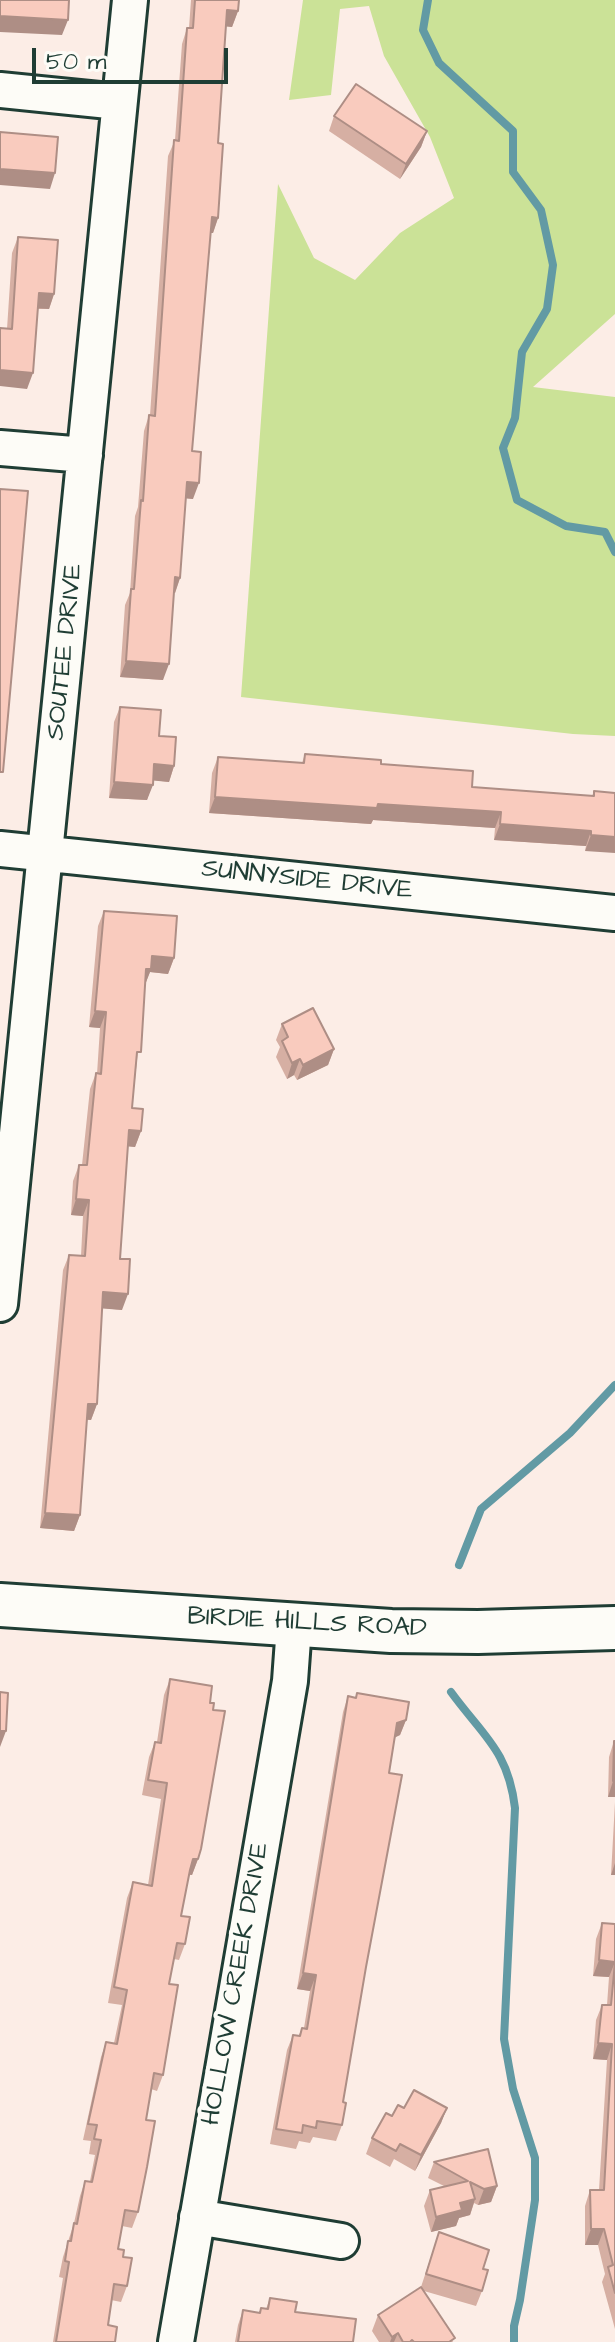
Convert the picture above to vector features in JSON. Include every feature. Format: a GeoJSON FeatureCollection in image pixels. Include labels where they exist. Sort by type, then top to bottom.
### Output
{"type":"FeatureCollection","features":[{"type":"Feature","properties":{"kind":"main road","name":"BIRDIE HILLS ROAD"},"geometry":{"type":"LineString","coordinates":[[0,1605],[294,1626],[478,1632],[615,1628]]}},
{"type":"Feature","properties":{"kind":"street","name":"SOUTEE DRIVE"},"geometry":{"type":"LineString","coordinates":[[0,1304],[130,0]]}},
{"type":"Feature","properties":{"kind":"street"},"geometry":{"type":"LineString","coordinates":[[0,90],[119,102]]}},
{"type":"Feature","properties":{"kind":"street"},"geometry":{"type":"LineString","coordinates":[[0,448],[85,455]]}},
{"type":"Feature","properties":{"kind":"street","name":"SUNNYSIDE DRIVE"},"geometry":{"type":"LineString","coordinates":[[0,849],[615,913]]}},
{"type":"Feature","properties":{"kind":"street","name":"HOLLOW CREEK DRIVE"},"geometry":{"type":"LineString","coordinates":[[176,2342],[290,1681],[294,1626]]}},
{"type":"Feature","properties":{"kind":"street"},"geometry":{"type":"LineString","coordinates":[[197,2217],[341,2241]]}},
{"type":"Feature","properties":{"kind":"green space"},"geometry":{"type":"Polygon","coordinates":[[[303,0],[615,0],[615,314],[533,387],[615,397],[615,736],[241,697],[278,184],[314,258],[355,280],[400,233],[454,198],[430,137],[384,56],[369,6],[340,9],[331,95],[289,100],[303,0]]]}},
{"type":"Feature","properties":{"kind":"building"},"geometry":{"type":"Polygon","coordinates":[[[0,0],[69,0],[68,20],[0,16],[0,0]]]}},
{"type":"Feature","properties":{"kind":"building"},"geometry":{"type":"Polygon","coordinates":[[[195,0],[239,0],[238,11],[227,10],[218,143],[223,144],[218,218],[212,217],[192,451],[201,452],[199,483],[187,482],[180,578],[175,577],[169,664],[126,661],[149,415],[155,416],[174,140],[179,141],[187,28],[193,28],[195,0]]]}},
{"type":"Feature","properties":{"kind":"building"},"geometry":{"type":"Polygon","coordinates":[[[356,84],[427,131],[406,164],[334,116],[356,84]]]}},
{"type":"Feature","properties":{"kind":"building"},"geometry":{"type":"Polygon","coordinates":[[[0,132],[58,137],[55,173],[0,169],[0,132]]]}},
{"type":"Feature","properties":{"kind":"building"},"geometry":{"type":"Polygon","coordinates":[[[18,237],[58,240],[54,294],[39,293],[33,373],[0,370],[0,328],[12,329],[18,237]]]}},
{"type":"Feature","properties":{"kind":"building"},"geometry":{"type":"Polygon","coordinates":[[[0,489],[28,491],[3,772],[0,772],[0,489]]]}},
{"type":"Feature","properties":{"kind":"building"},"geometry":{"type":"Polygon","coordinates":[[[120,707],[161,710],[159,736],[176,737],[174,766],[154,764],[153,785],[114,782],[120,707]]]}},
{"type":"Feature","properties":{"kind":"building"},"geometry":{"type":"Polygon","coordinates":[[[305,754],[473,771],[472,787],[594,796],[594,791],[615,793],[615,837],[591,835],[591,831],[500,824],[501,812],[378,804],[377,808],[215,797],[218,757],[304,763],[305,754]]]}},
{"type":"Feature","properties":{"kind":"building"},"geometry":{"type":"Polygon","coordinates":[[[104,911],[177,916],[174,958],[152,956],[151,969],[146,969],[141,1052],[137,1052],[132,1108],[143,1109],[141,1131],[129,1130],[120,1259],[130,1259],[128,1294],[103,1292],[97,1404],[88,1404],[80,1515],[45,1513],[69,1255],[85,1256],[89,1200],[76,1199],[79,1165],[87,1165],[96,1073],[101,1074],[106,1012],[95,1011],[104,911]]]}},
{"type":"Feature","properties":{"kind":"building"},"geometry":{"type":"Polygon","coordinates":[[[313,1008],[334,1049],[303,1065],[300,1059],[292,1063],[282,1041],[288,1037],[282,1024],[313,1008]]]}},
{"type":"Feature","properties":{"kind":"building"},"geometry":{"type":"Polygon","coordinates":[[[170,1679],[212,1686],[210,1703],[214,1703],[213,1710],[225,1711],[201,1849],[198,1859],[193,1859],[181,1916],[190,1917],[185,1944],[177,1943],[169,1984],[178,1985],[163,2075],[154,2073],[146,2120],[155,2121],[147,2167],[138,2212],[125,2210],[118,2249],[124,2250],[123,2257],[132,2258],[127,2286],[114,2284],[108,2325],[117,2327],[115,2342],[56,2342],[69,2262],[65,2261],[68,2241],[71,2241],[74,2223],[77,2224],[85,2181],[92,2182],[101,2140],[94,2139],[97,2125],[88,2124],[106,2042],[117,2044],[127,1990],[114,1987],[133,1882],[152,1886],[167,1783],[148,1780],[155,1742],[161,1743],[170,1679]]]}},
{"type":"Feature","properties":{"kind":"building"},"geometry":{"type":"Polygon","coordinates":[[[0,1692],[8,1693],[6,1731],[0,1731],[0,1692]]]}},
{"type":"Feature","properties":{"kind":"building"},"geometry":{"type":"Polygon","coordinates":[[[357,1693],[409,1702],[406,1720],[397,1723],[389,1773],[402,1775],[366,1967],[343,2102],[346,2103],[342,2125],[317,2121],[316,2128],[303,2125],[302,2133],[276,2129],[293,2035],[300,2036],[302,2028],[307,2029],[316,1975],[303,1973],[348,1696],[356,1698],[357,1693]]]}},
{"type":"Feature","properties":{"kind":"building"},"geometry":{"type":"Polygon","coordinates":[[[614,1741],[615,1781],[613,1781],[614,1741]]]}},
{"type":"Feature","properties":{"kind":"building"},"geometry":{"type":"Polygon","coordinates":[[[602,1923],[615,1924],[615,1962],[599,1960],[602,1923]]]}},
{"type":"Feature","properties":{"kind":"building"},"geometry":{"type":"Polygon","coordinates":[[[615,1962],[615,2293],[608,2267],[613,2265],[604,2229],[591,2229],[590,2190],[604,2190],[612,2044],[598,2043],[602,2005],[611,2005],[615,1962]]]}},
{"type":"Feature","properties":{"kind":"building"},"geometry":{"type":"Polygon","coordinates":[[[414,2090],[447,2108],[421,2155],[400,2144],[396,2151],[372,2138],[386,2113],[392,2116],[398,2105],[404,2108],[414,2090]]]}},
{"type":"Feature","properties":{"kind":"building"},"geometry":{"type":"Polygon","coordinates":[[[488,2149],[497,2186],[484,2189],[470,2182],[475,2199],[460,2203],[462,2210],[436,2217],[430,2190],[468,2181],[434,2162],[488,2149]]]}},
{"type":"Feature","properties":{"kind":"building"},"geometry":{"type":"Polygon","coordinates":[[[439,2232],[489,2250],[483,2269],[488,2270],[482,2291],[426,2274],[439,2232]]]}},
{"type":"Feature","properties":{"kind":"building"},"geometry":{"type":"Polygon","coordinates":[[[421,2287],[455,2338],[449,2342],[403,2342],[398,2333],[392,2337],[378,2315],[421,2287]]]}},
{"type":"Feature","properties":{"kind":"building"},"geometry":{"type":"Polygon","coordinates":[[[270,2298],[297,2302],[295,2312],[356,2319],[353,2342],[238,2342],[243,2310],[260,2313],[261,2308],[268,2309],[270,2298]]]}},
{"type":"Feature","properties":{"kind":"waterway"},"geometry":{"type":"LineString","coordinates":[[428,0],[423,30],[439,63],[513,131],[513,172],[541,210],[553,265],[547,309],[522,352],[515,418],[503,448],[517,500],[566,526],[605,532],[615,552]]}},
{"type":"Feature","properties":{"kind":"waterway"},"geometry":{"type":"LineString","coordinates":[[459,1565],[481,1509],[570,1433],[615,1385]]}},
{"type":"Feature","properties":{"kind":"waterway"},"geometry":{"type":"LineString","coordinates":[[451,1692],[500,1757],[512,1788],[515,1808],[504,2039],[513,2089],[535,2158],[535,2200],[514,2342]]}}]}
